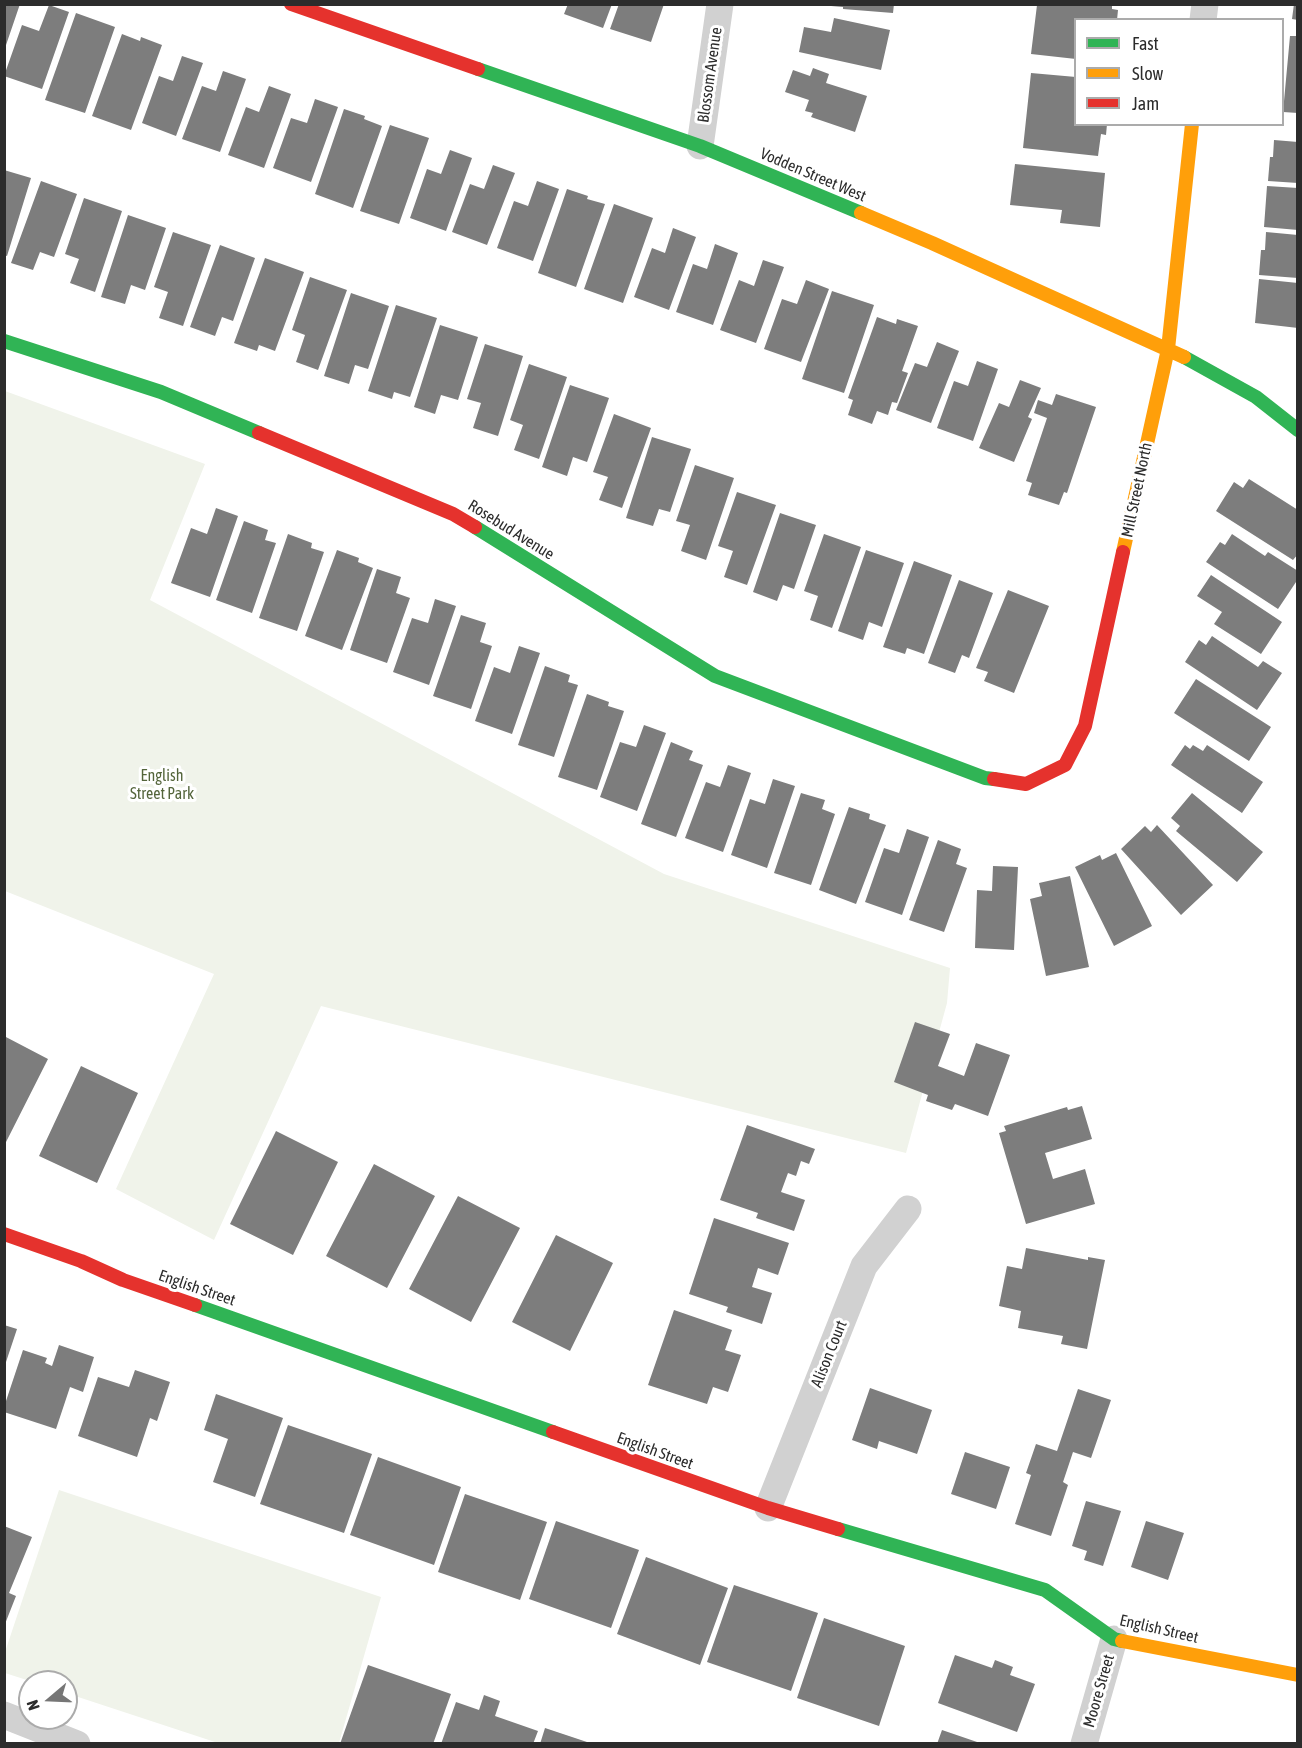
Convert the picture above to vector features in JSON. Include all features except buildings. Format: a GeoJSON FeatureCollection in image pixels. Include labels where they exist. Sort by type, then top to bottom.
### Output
{"type":"FeatureCollection","features":[{"type":"Feature","properties":{"kind":"street","name":"Vodden Street West"},"geometry":{"type":"LineString","coordinates":[[291,4],[700,146],[933,243],[1083,313],[1168,349],[1256,397],[1298,430]]}},
{"type":"Feature","properties":{"kind":"street","name":"Blossom Avenue"},"geometry":{"type":"LineString","coordinates":[[700,146],[720,4]]}},
{"type":"Feature","properties":{"kind":"street","name":"Mill Street North"},"geometry":{"type":"LineString","coordinates":[[985,778],[1026,784],[1065,765],[1085,726],[1168,349],[1192,126]]}},
{"type":"Feature","properties":{"kind":"street","name":"Rosebud Avenue"},"geometry":{"type":"LineString","coordinates":[[4,341],[161,392],[453,514],[715,676],[985,778]]}},
{"type":"Feature","properties":{"kind":"street","name":"Alison Court"},"geometry":{"type":"LineString","coordinates":[[768,1508],[864,1266],[908,1209]]}},
{"type":"Feature","properties":{"kind":"street","name":"English Street"},"geometry":{"type":"LineString","coordinates":[[4,1234],[81,1261],[123,1280],[768,1508],[1045,1590],[1114,1639],[1298,1675]]}},
{"type":"Feature","properties":{"kind":"street","name":"Moore Street"},"geometry":{"type":"LineString","coordinates":[[1084,1743],[1114,1639]]}},
{"type":"Feature","properties":{"kind":"street"},"geometry":{"type":"LineString","coordinates":[[4,1715],[77,1743]]}},
{"type":"Feature","properties":{"kind":"green space","name":"English Street Park"},"geometry":{"type":"Polygon","coordinates":[[[5,391],[205,464],[150,600],[664,874],[950,968],[947,1003],[906,1153],[321,1006],[214,1240],[116,1189],[214,974],[5,891],[5,391]]]}},
{"type":"Feature","properties":{"kind":"green space"},"geometry":{"type":"Polygon","coordinates":[[[59,1490],[381,1597],[339,1743],[218,1743],[78,1697],[78,1670],[18,1670],[18,1677],[5,1673],[5,1652],[59,1490]]]}},
{"type":"Feature","properties":{"kind":"traffic: fast"},"geometry":{"type":"LineString","coordinates":[[478,69],[700,146],[861,213]]}},
{"type":"Feature","properties":{"kind":"traffic: fast"},"geometry":{"type":"LineString","coordinates":[[4,341],[161,392],[259,433]]}},
{"type":"Feature","properties":{"kind":"traffic: fast"},"geometry":{"type":"LineString","coordinates":[[1184,357],[1256,397],[1298,430]]}},
{"type":"Feature","properties":{"kind":"traffic: fast"},"geometry":{"type":"LineString","coordinates":[[475,527],[715,676],[985,778],[994,779]]}},
{"type":"Feature","properties":{"kind":"traffic: fast"},"geometry":{"type":"LineString","coordinates":[[195,1305],[553,1432]]}},
{"type":"Feature","properties":{"kind":"traffic: fast"},"geometry":{"type":"LineString","coordinates":[[838,1529],[1045,1590],[1114,1639],[1122,1641]]}},
{"type":"Feature","properties":{"kind":"traffic: slow"},"geometry":{"type":"LineString","coordinates":[[1123,552],[1168,349],[1192,126]]}},
{"type":"Feature","properties":{"kind":"traffic: slow"},"geometry":{"type":"LineString","coordinates":[[861,213],[1184,357]]}},
{"type":"Feature","properties":{"kind":"traffic: slow"},"geometry":{"type":"LineString","coordinates":[[1122,1641],[1298,1675]]}},
{"type":"Feature","properties":{"kind":"traffic: jam"},"geometry":{"type":"LineString","coordinates":[[291,4],[478,69]]}},
{"type":"Feature","properties":{"kind":"traffic: jam"},"geometry":{"type":"LineString","coordinates":[[259,433],[453,514],[475,527]]}},
{"type":"Feature","properties":{"kind":"traffic: jam"},"geometry":{"type":"LineString","coordinates":[[994,779],[1026,784],[1065,765],[1085,726],[1123,552]]}},
{"type":"Feature","properties":{"kind":"traffic: jam"},"geometry":{"type":"LineString","coordinates":[[4,1234],[195,1305]]}},
{"type":"Feature","properties":{"kind":"traffic: jam"},"geometry":{"type":"LineString","coordinates":[[553,1432],[768,1508],[838,1529]]}}]}
